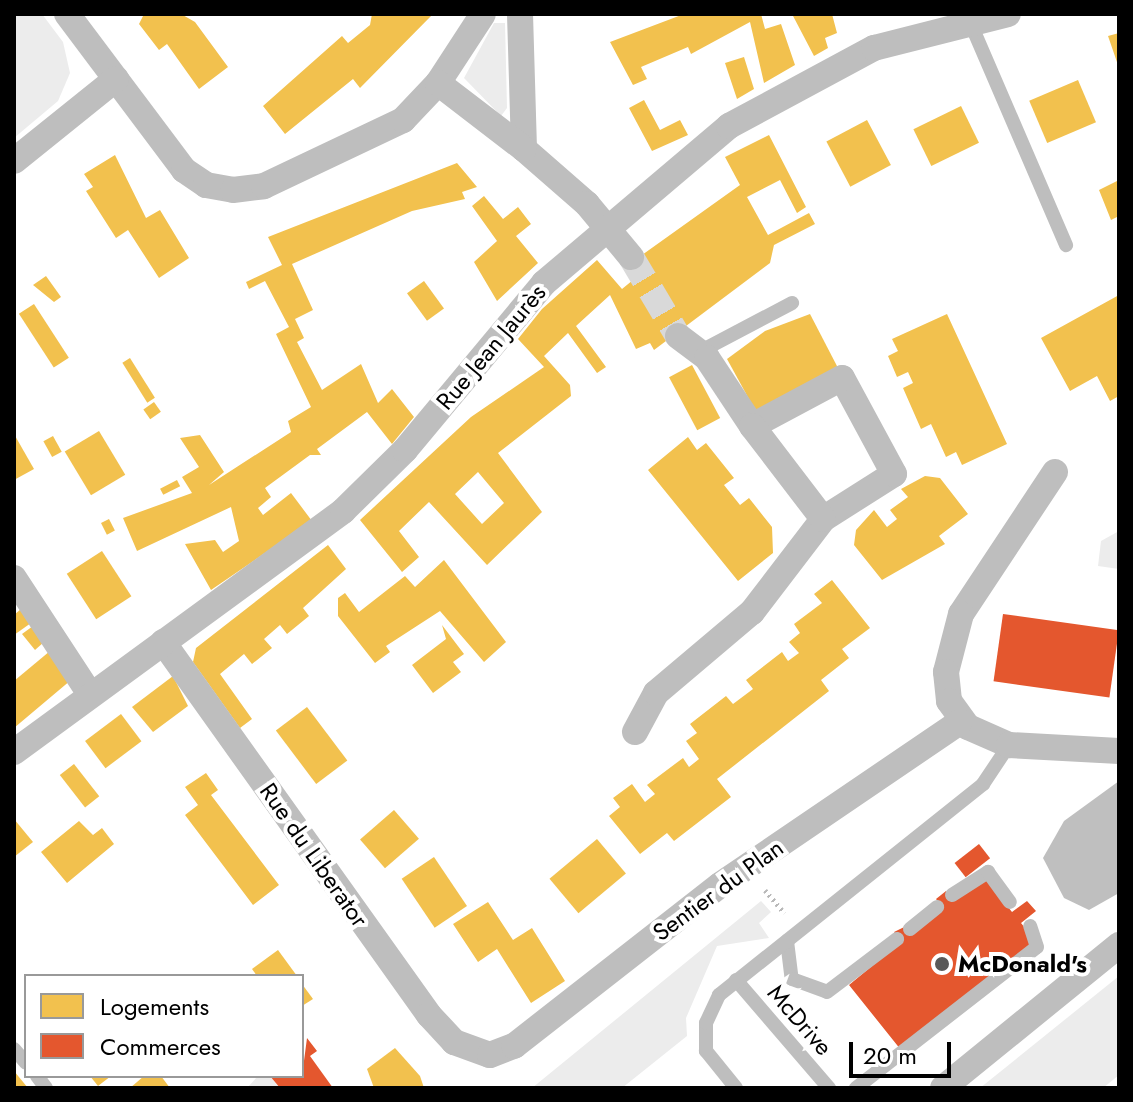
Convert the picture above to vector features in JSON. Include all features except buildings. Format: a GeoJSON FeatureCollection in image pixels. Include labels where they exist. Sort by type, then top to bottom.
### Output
{"type":"FeatureCollection","features":[{"type":"Feature","properties":{"kind":"street"},"geometry":{"type":"LineString","coordinates":[[67,14],[184,170],[206,185],[233,190],[264,186],[372,140],[438,83],[483,14]]}},
{"type":"Feature","properties":{"kind":"street"},"geometry":{"type":"LineString","coordinates":[[520,14],[524,149]]}},
{"type":"Feature","properties":{"kind":"street","name":"Rue Jean Jaurès"},"geometry":{"type":"LineString","coordinates":[[14,752],[343,511],[418,434],[494,335],[607,226],[747,113],[910,25],[970,22],[1008,14]]}},
{"type":"Feature","properties":{"kind":"street"},"geometry":{"type":"LineString","coordinates":[[14,161],[116,79]]}},
{"type":"Feature","properties":{"kind":"street"},"geometry":{"type":"LineString","coordinates":[[438,83],[524,149],[607,226],[631,257]]}},
{"type":"Feature","properties":{"kind":"street"},"geometry":{"type":"LineString","coordinates":[[678,336],[701,351],[752,426],[823,519]]}},
{"type":"Feature","properties":{"kind":"street"},"geometry":{"type":"LineString","coordinates":[[635,732],[656,693],[752,612],[823,519],[894,474],[842,378],[752,426]]}},
{"type":"Feature","properties":{"kind":"street"},"geometry":{"type":"LineString","coordinates":[[1055,472],[961,614],[946,672],[960,722],[1009,745],[1119,751]]}},
{"type":"Feature","properties":{"kind":"street"},"geometry":{"type":"LineString","coordinates":[[14,578],[90,694]]}},
{"type":"Feature","properties":{"kind":"street","name":"Rue du Liberator"},"geometry":{"type":"LineString","coordinates":[[163,642],[429,1015],[478,1053]]}},
{"type":"Feature","properties":{"kind":"street","name":"Sentier du Plan"},"geometry":{"type":"LineString","coordinates":[[478,1053],[514,1046],[720,885],[960,722]]}},
{"type":"Feature","properties":{"kind":"street"},"geometry":{"type":"LineString","coordinates":[[943,1088],[1119,945]]}},
{"type":"Feature","properties":{"kind":"lane"},"geometry":{"type":"LineString","coordinates":[[970,22],[1066,245]]}},
{"type":"Feature","properties":{"kind":"lane"},"geometry":{"type":"LineString","coordinates":[[701,351],[792,303]]}},
{"type":"Feature","properties":{"kind":"lane"},"geometry":{"type":"LineString","coordinates":[[736,1088],[704,1038],[711,1008],[736,980],[983,784],[1009,745]]}},
{"type":"Feature","properties":{"kind":"lane"},"geometry":{"type":"LineString","coordinates":[[952,895],[988,872],[1010,902]]}},
{"type":"Feature","properties":{"kind":"lane"},"geometry":{"type":"LineString","coordinates":[[910,929],[937,907]]}},
{"type":"Feature","properties":{"kind":"lane"},"geometry":{"type":"LineString","coordinates":[[856,1088],[1037,947],[1030,926]]}},
{"type":"Feature","properties":{"kind":"lane","name":"McDrive"},"geometry":{"type":"LineString","coordinates":[[787,941],[792,979],[827,992],[897,939]]}},
{"type":"Feature","properties":{"kind":"lane","name":"McDrive"},"geometry":{"type":"LineString","coordinates":[[736,980],[829,1088]]}},
{"type":"Feature","properties":{"kind":"shaded area"},"geometry":{"type":"Polygon","coordinates":[[[14,14],[42,14],[63,42],[70,73],[58,101],[14,138],[14,14]]]}},
{"type":"Feature","properties":{"kind":"shaded area"},"geometry":{"type":"Polygon","coordinates":[[[494,23],[505,23],[507,108],[501,116],[464,78],[494,23]]]}},
{"type":"Feature","properties":{"kind":"shaded area"},"geometry":{"type":"Polygon","coordinates":[[[1119,531],[1119,569],[1098,566],[1101,541],[1119,531]]]}},
{"type":"Feature","properties":{"kind":"shaded area"},"geometry":{"type":"Polygon","coordinates":[[[1119,781],[1119,893],[1089,910],[1064,898],[1043,858],[1064,821],[1119,781]]]}},
{"type":"Feature","properties":{"kind":"shaded area"},"geometry":{"type":"Polygon","coordinates":[[[761,901],[771,912],[759,923],[769,938],[717,946],[686,1018],[687,1036],[622,1088],[532,1088],[761,901]]]}},
{"type":"Feature","properties":{"kind":"shaded area"},"geometry":{"type":"Polygon","coordinates":[[[1119,976],[1119,1075],[1103,1088],[980,1088],[1119,976]]]}},
{"type":"Feature","properties":{"kind":"shaded area"},"geometry":{"type":"Polygon","coordinates":[[[256,1078],[272,1078],[280,1088],[247,1088],[256,1078]]]}},
{"type":"Feature","properties":{"kind":"tunnel"},"geometry":{"type":"LineString","coordinates":[[631,257],[678,336]]}},
{"type":"Feature","properties":{"kind":"place","name":"McDonald's"},"geometry":{"type":"Point","coordinates":[942,964]}}]}
